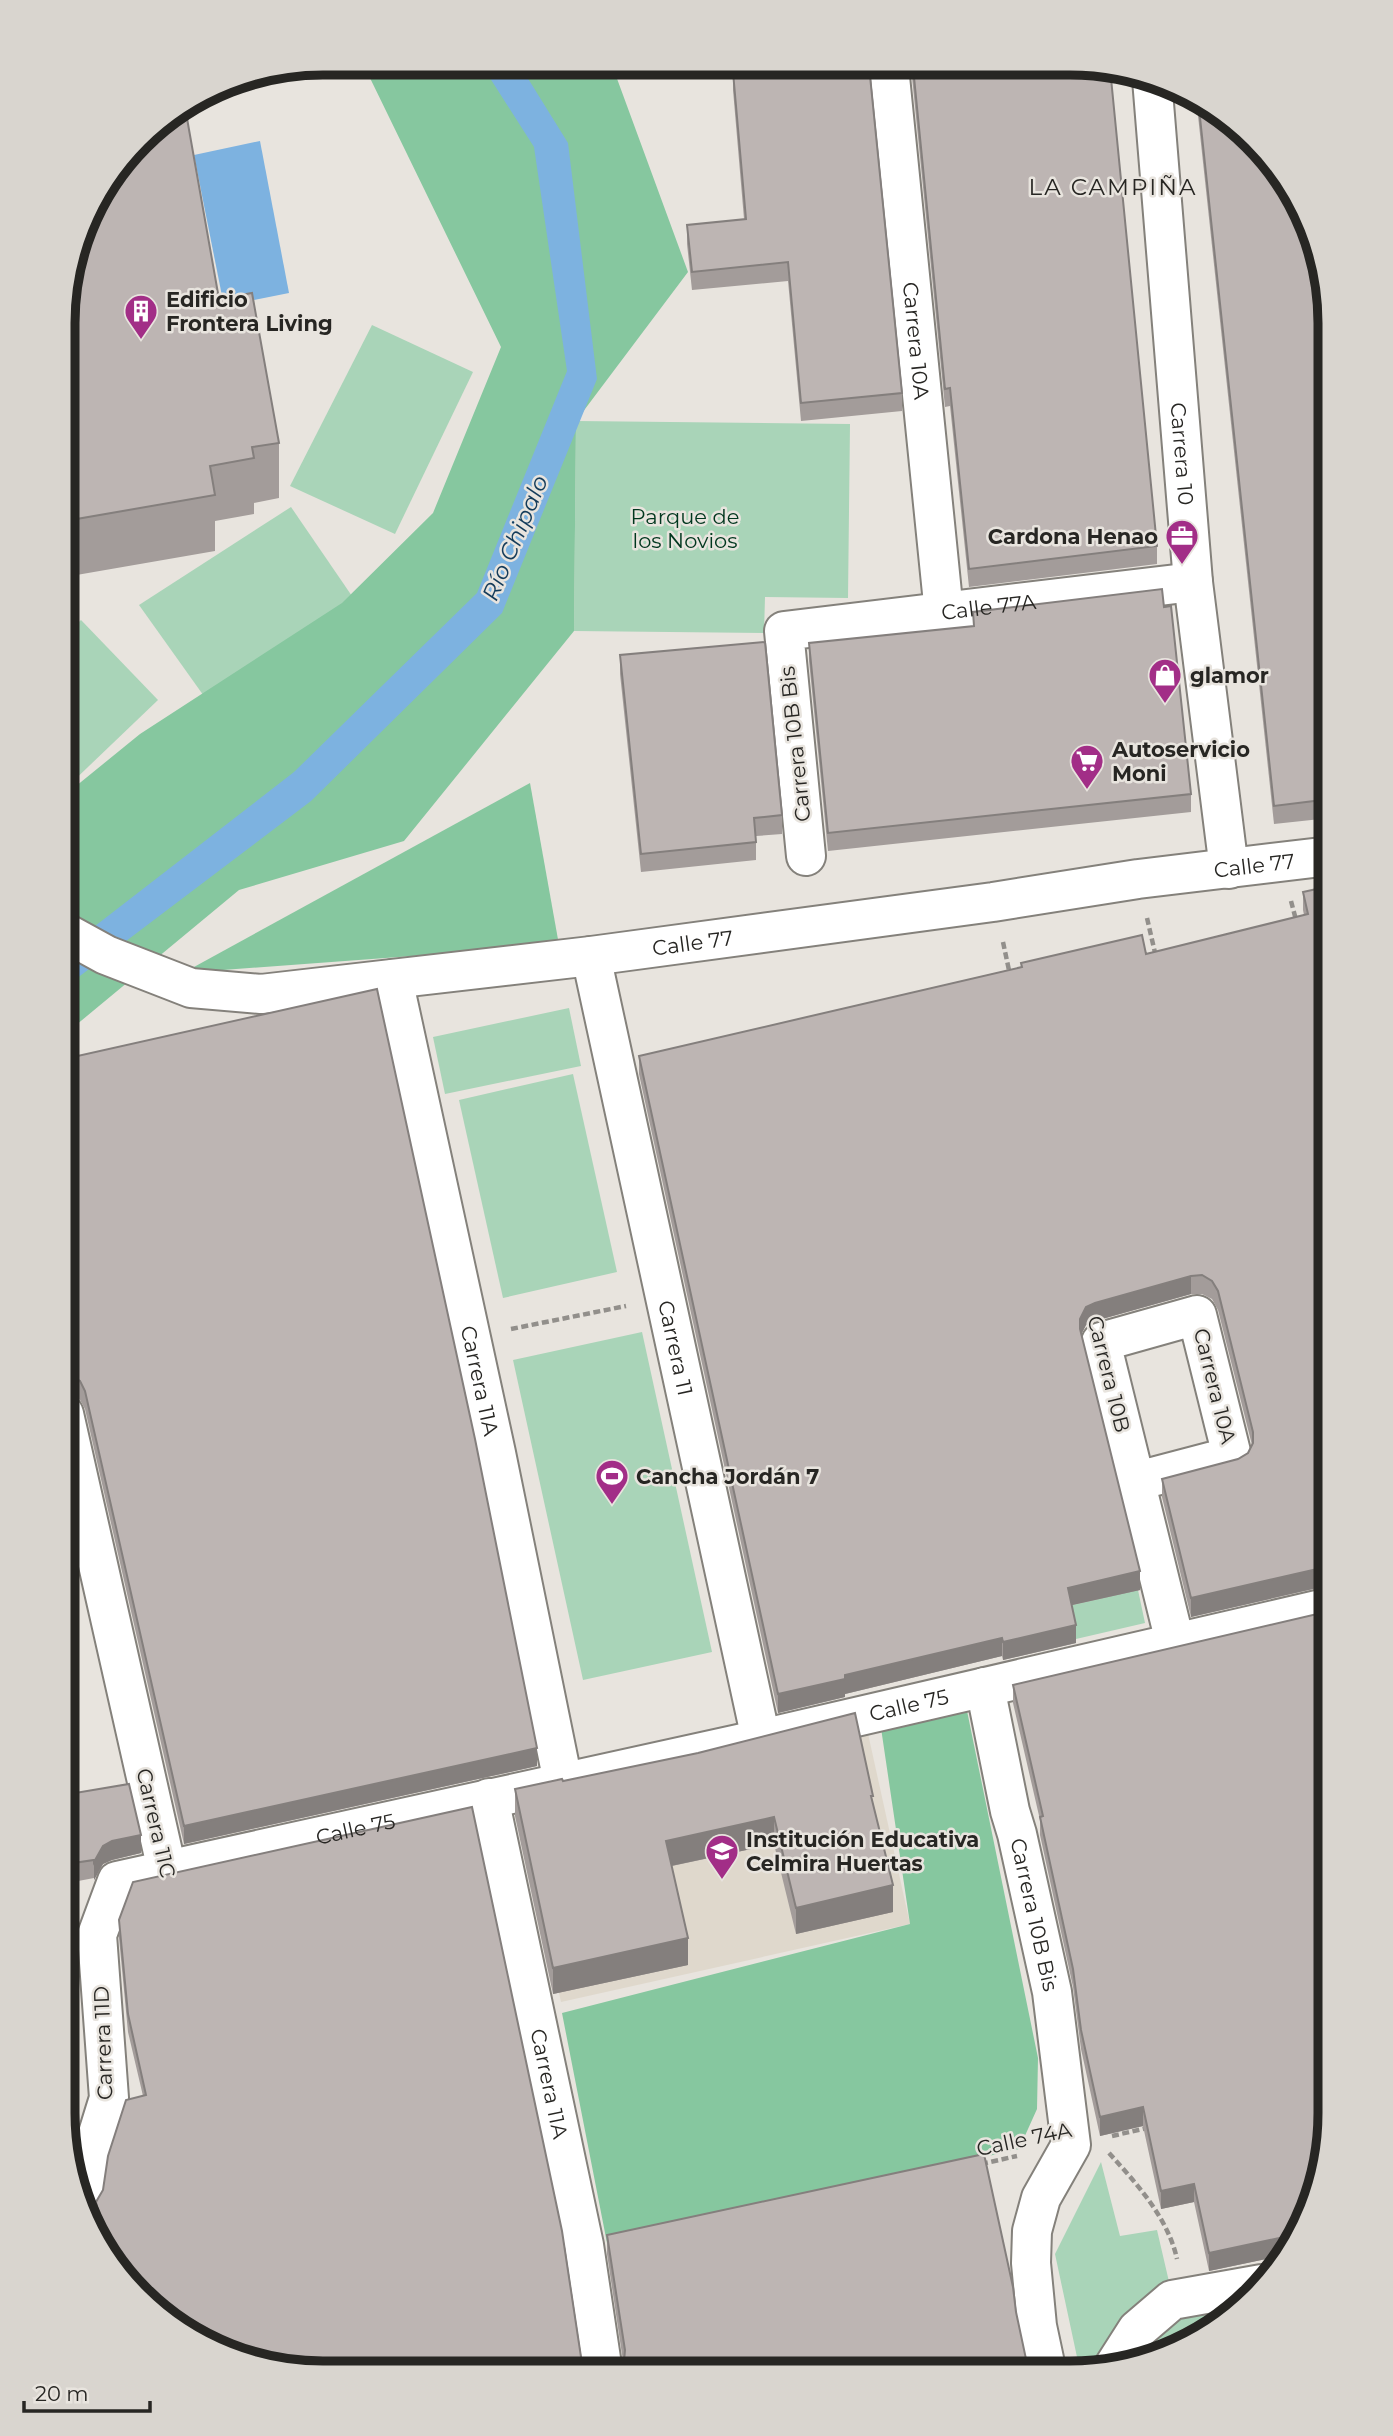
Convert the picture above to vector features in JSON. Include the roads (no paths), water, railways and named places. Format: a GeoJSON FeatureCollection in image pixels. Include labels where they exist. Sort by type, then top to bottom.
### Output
{"type":"FeatureCollection","features":[{"type":"Feature","properties":{"kind":"street","name":"Carrera 10A"},"geometry":{"type":"LineString","coordinates":[[890,75],[944,613]]}},
{"type":"Feature","properties":{"kind":"street","name":"Carrera 10"},"geometry":{"type":"LineString","coordinates":[[1153,90],[1193,582],[1229,869]]}},
{"type":"Feature","properties":{"kind":"street","name":"Calle 77A"},"geometry":{"type":"LineString","coordinates":[[784,631],[1193,582]]}},
{"type":"Feature","properties":{"kind":"street","name":"Carrera 10B Bis"},"geometry":{"type":"LineString","coordinates":[[784,631],[806,856]]}},
{"type":"Feature","properties":{"kind":"street","name":"Calle 77"},"geometry":{"type":"LineString","coordinates":[[75,938],[106,955],[191,988],[261,994],[592,956],[993,902],[1138,879],[1318,858]]}},
{"type":"Feature","properties":{"kind":"street","name":"Carrera 11"},"geometry":{"type":"LineString","coordinates":[[592,956],[761,1739]]}},
{"type":"Feature","properties":{"kind":"street","name":"Carrera 11A"},"geometry":{"type":"LineString","coordinates":[[393,979],[472,1338],[563,1782]]}},
{"type":"Feature","properties":{"kind":"street","name":"Carrera 10A"},"geometry":{"type":"LineString","coordinates":[[1101,1342],[1197,1315],[1232,1456],[1137,1481]]}},
{"type":"Feature","properties":{"kind":"street","name":"Carrera 10B"},"geometry":{"type":"LineString","coordinates":[[1101,1342],[1175,1642]]}},
{"type":"Feature","properties":{"kind":"street","name":"Carrera 11C"},"geometry":{"type":"LineString","coordinates":[[75,1463],[167,1870]]}},
{"type":"Feature","properties":{"kind":"street","name":"Calle 75"},"geometry":{"type":"LineString","coordinates":[[117,1881],[761,1739],[1318,1610]]}},
{"type":"Feature","properties":{"kind":"street","name":"Carrera 10B Bis"},"geometry":{"type":"LineString","coordinates":[[985,1687],[1084,2142],[1041,2197],[1032,2231],[1031,2263],[1037,2326],[1044,2361]]}},
{"type":"Feature","properties":{"kind":"street","name":"Carrera 11A"},"geometry":{"type":"LineString","coordinates":[[489,1798],[584,2245],[601,2361]]}},
{"type":"Feature","properties":{"kind":"street","name":"Carrera 11D"},"geometry":{"type":"LineString","coordinates":[[85,2181],[109,2098],[97,1935],[117,1881]]}},
{"type":"Feature","properties":{"kind":"street"},"geometry":{"type":"LineString","coordinates":[[1121,2355],[1137,2330],[1172,2300],[1246,2287]]}},
{"type":"Feature","properties":{"kind":"water","name":"Río Chipalo"},"geometry":{"type":"Polygon","coordinates":[[[489,76],[526,76],[568,143],[597,379],[502,613],[311,801],[75,980],[75,941],[294,772],[477,593],[567,371],[534,147],[489,76]]]}},
{"type":"Feature","properties":{"kind":"water"},"geometry":{"type":"Polygon","coordinates":[[[260,141],[289,293],[224,306],[194,155],[260,141]]]}},
{"type":"Feature","properties":{"kind":"place","name":"Edificio Frontera Living"},"geometry":{"type":"Point","coordinates":[141,341]}},
{"type":"Feature","properties":{"kind":"place","name":"Cardona Henao"},"geometry":{"type":"Point","coordinates":[1182,566]}},
{"type":"Feature","properties":{"kind":"place","name":"glamor"},"geometry":{"type":"Point","coordinates":[1165,705]}},
{"type":"Feature","properties":{"kind":"place","name":"Autoservicio Moni"},"geometry":{"type":"Point","coordinates":[1087,791]}},
{"type":"Feature","properties":{"kind":"place","name":"Cancha Jordán 7"},"geometry":{"type":"Point","coordinates":[612,1506]}},
{"type":"Feature","properties":{"kind":"place","name":"Institución Educativa Celmira Huertas"},"geometry":{"type":"Point","coordinates":[722,1881]}},
{"type":"Feature","properties":{"kind":"district","name":"LA CAMPIÑA"},"geometry":{"type":"Point","coordinates":[1113,187]}},
{"type":"Feature","properties":{"kind":"park label","name":"Parque de los Novios"},"geometry":{"type":"Point","coordinates":[685,528]}}]}
